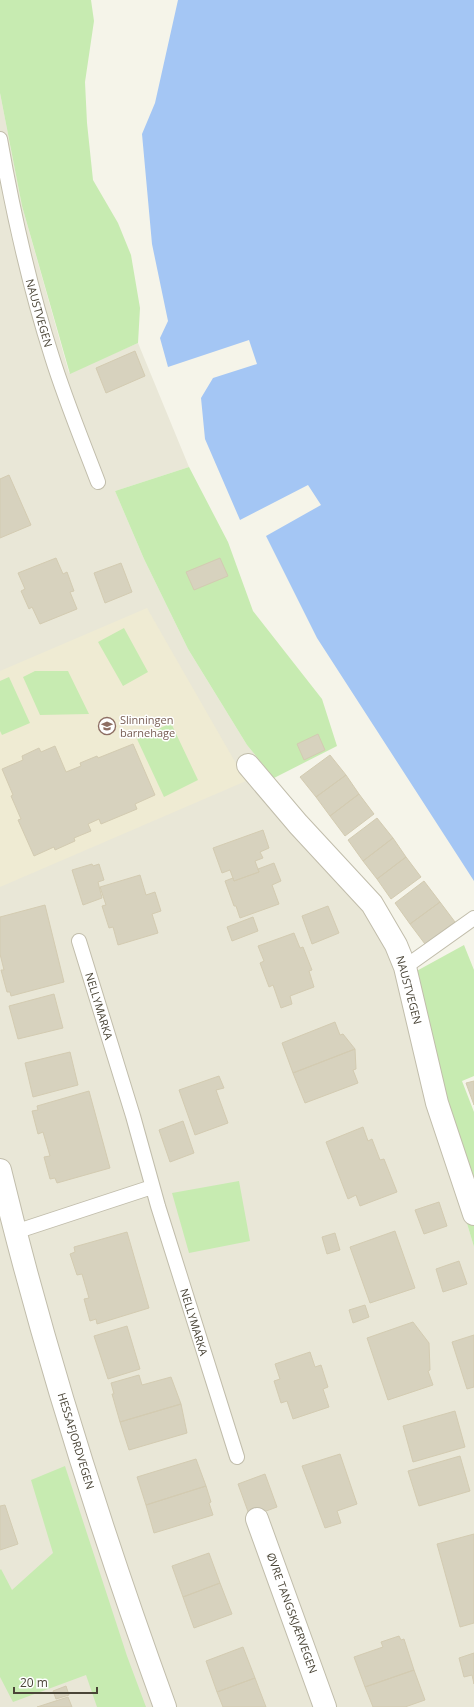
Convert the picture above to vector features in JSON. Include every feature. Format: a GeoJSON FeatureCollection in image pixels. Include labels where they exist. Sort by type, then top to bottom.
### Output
{"type":"FeatureCollection","features":[{"type":"Feature","properties":{"kind":"street","name":"NAUSTVEGEN"},"geometry":{"type":"LineString","coordinates":[[248,765],[298,824],[372,904],[396,945],[405,967],[437,1102],[474,1214]]}},
{"type":"Feature","properties":{"kind":"street","name":"HESSAFJORDVEGEN"},"geometry":{"type":"LineString","coordinates":[[0,1170],[15,1232],[49,1354],[106,1536],[165,1707]]}},
{"type":"Feature","properties":{"kind":"street","name":"ØVRE TANGSKJÆRVEGEN"},"geometry":{"type":"LineString","coordinates":[[257,1519],[325,1707]]}},
{"type":"Feature","properties":{"kind":"lane","name":"NAUSTVEGEN"},"geometry":{"type":"LineString","coordinates":[[0,139],[12,209],[27,270],[52,358],[98,482]]}},
{"type":"Feature","properties":{"kind":"lane"},"geometry":{"type":"LineString","coordinates":[[405,967],[474,918]]}},
{"type":"Feature","properties":{"kind":"lane","name":"NELLYMARKA"},"geometry":{"type":"LineString","coordinates":[[79,941],[133,1116],[152,1188],[237,1457]]}},
{"type":"Feature","properties":{"kind":"lane"},"geometry":{"type":"LineString","coordinates":[[15,1232],[152,1188]]}},
{"type":"Feature","properties":{"kind":"shaded area"},"geometry":{"type":"Polygon","coordinates":[[[0,93],[22,206],[69,373],[138,343],[189,467],[115,491],[144,559],[188,649],[247,745],[309,820],[381,903],[432,1106],[474,1247],[474,1707],[0,1707],[0,93]]]}},
{"type":"Feature","properties":{"kind":"shaded area","name":"Slinningen barnehage"},"geometry":{"type":"Polygon","coordinates":[[[147,608],[246,781],[0,887],[0,671],[147,608]]]}},
{"type":"Feature","properties":{"kind":"green space"},"geometry":{"type":"Polygon","coordinates":[[[0,0],[91,0],[94,21],[85,82],[87,123],[93,180],[118,223],[131,255],[140,308],[138,343],[70,374],[22,206],[0,93],[0,0]]]}},
{"type":"Feature","properties":{"kind":"green space"},"geometry":{"type":"Polygon","coordinates":[[[189,467],[228,542],[253,611],[322,699],[337,746],[274,778],[247,745],[188,649],[144,559],[115,491],[189,467]]]}},
{"type":"Feature","properties":{"kind":"green space"},"geometry":{"type":"Polygon","coordinates":[[[124,628],[148,672],[123,686],[98,642],[124,628]]]}},
{"type":"Feature","properties":{"kind":"green space"},"geometry":{"type":"Polygon","coordinates":[[[35,671],[68,671],[89,714],[40,715],[23,677],[35,671]]]}},
{"type":"Feature","properties":{"kind":"green space"},"geometry":{"type":"Polygon","coordinates":[[[9,677],[30,723],[2,735],[0,731],[0,681],[9,677]]]}},
{"type":"Feature","properties":{"kind":"green space"},"geometry":{"type":"Polygon","coordinates":[[[171,723],[198,780],[164,797],[137,739],[171,723]]]}},
{"type":"Feature","properties":{"kind":"green space"},"geometry":{"type":"Polygon","coordinates":[[[464,945],[474,970],[474,1076],[462,1081],[474,1112],[474,1247],[432,1106],[402,979],[464,945]]]}},
{"type":"Feature","properties":{"kind":"green space"},"geometry":{"type":"Polygon","coordinates":[[[239,1181],[250,1241],[189,1253],[172,1193],[239,1181]]]}},
{"type":"Feature","properties":{"kind":"green space"},"geometry":{"type":"Polygon","coordinates":[[[65,1466],[127,1656],[146,1707],[97,1707],[86,1675],[13,1702],[0,1677],[0,1570],[1,1569],[12,1590],[53,1553],[31,1480],[65,1466]]]}},
{"type":"Feature","properties":{"kind":"water"},"geometry":{"type":"Polygon","coordinates":[[[178,0],[474,0],[474,881],[317,638],[266,536],[321,505],[308,485],[240,520],[205,439],[201,398],[213,378],[257,364],[249,340],[168,367],[160,338],[168,321],[152,244],[142,134],[155,103],[178,0]]]}},
{"type":"Feature","properties":{"kind":"building"},"geometry":{"type":"Polygon","coordinates":[[[135,351],[145,376],[106,393],[96,368],[135,351]]]}},
{"type":"Feature","properties":{"kind":"building"},"geometry":{"type":"Polygon","coordinates":[[[9,475],[31,525],[0,538],[0,479],[9,475]]]}},
{"type":"Feature","properties":{"kind":"building"},"geometry":{"type":"Polygon","coordinates":[[[56,558],[63,574],[67,572],[74,591],[70,592],[77,609],[40,624],[32,607],[29,609],[21,591],[25,589],[18,573],[56,558]]]}},
{"type":"Feature","properties":{"kind":"building"},"geometry":{"type":"Polygon","coordinates":[[[220,558],[228,576],[194,590],[186,572],[220,558]]]}},
{"type":"Feature","properties":{"kind":"building"},"geometry":{"type":"Polygon","coordinates":[[[121,563],[132,592],[105,603],[94,573],[121,563]]]}},
{"type":"Feature","properties":{"kind":"building"},"geometry":{"type":"Polygon","coordinates":[[[318,734],[325,750],[304,760],[297,744],[318,734]]]}},
{"type":"Feature","properties":{"kind":"building"},"geometry":{"type":"Polygon","coordinates":[[[133,744],[155,795],[135,804],[137,809],[101,824],[99,819],[88,824],[91,831],[74,838],[75,841],[55,850],[54,847],[34,856],[18,820],[21,819],[2,769],[23,760],[22,756],[39,748],[41,752],[55,746],[66,772],[81,766],[80,763],[97,756],[98,758],[133,744]]]}},
{"type":"Feature","properties":{"kind":"building"},"geometry":{"type":"Polygon","coordinates":[[[330,755],[346,775],[316,797],[300,777],[330,755]]]}},
{"type":"Feature","properties":{"kind":"building"},"geometry":{"type":"Polygon","coordinates":[[[346,775],[359,794],[330,816],[316,797],[346,775]]]}},
{"type":"Feature","properties":{"kind":"building"},"geometry":{"type":"Polygon","coordinates":[[[359,794],[374,814],[345,836],[330,816],[359,794]]]}},
{"type":"Feature","properties":{"kind":"building"},"geometry":{"type":"Polygon","coordinates":[[[377,818],[393,838],[363,861],[348,840],[377,818]]]}},
{"type":"Feature","properties":{"kind":"building"},"geometry":{"type":"Polygon","coordinates":[[[263,830],[269,848],[260,852],[263,858],[255,861],[259,872],[234,881],[230,870],[222,873],[213,848],[263,830]]]}},
{"type":"Feature","properties":{"kind":"building"},"geometry":{"type":"Polygon","coordinates":[[[393,838],[406,857],[377,879],[363,861],[393,838]]]}},
{"type":"Feature","properties":{"kind":"building"},"geometry":{"type":"Polygon","coordinates":[[[406,857],[421,877],[391,899],[377,879],[406,857]]]}},
{"type":"Feature","properties":{"kind":"building"},"geometry":{"type":"Polygon","coordinates":[[[274,863],[281,881],[272,885],[279,904],[240,918],[225,881],[233,878],[234,881],[259,872],[258,869],[274,863]]]}},
{"type":"Feature","properties":{"kind":"building"},"geometry":{"type":"Polygon","coordinates":[[[92,864],[93,866],[99,864],[104,880],[98,882],[102,898],[83,905],[72,870],[92,864]]]}},
{"type":"Feature","properties":{"kind":"building"},"geometry":{"type":"Polygon","coordinates":[[[140,875],[146,895],[155,892],[161,911],[152,914],[158,933],[118,945],[113,927],[109,928],[102,906],[106,905],[100,887],[140,875]]]}},
{"type":"Feature","properties":{"kind":"building"},"geometry":{"type":"Polygon","coordinates":[[[424,881],[440,902],[410,924],[395,903],[424,881]]]}},
{"type":"Feature","properties":{"kind":"building"},"geometry":{"type":"Polygon","coordinates":[[[440,902],[455,922],[425,944],[410,924],[440,902]]]}},
{"type":"Feature","properties":{"kind":"building"},"geometry":{"type":"Polygon","coordinates":[[[45,905],[64,982],[11,996],[10,992],[7,992],[1,970],[4,970],[0,954],[0,917],[45,905]]]}},
{"type":"Feature","properties":{"kind":"building"},"geometry":{"type":"Polygon","coordinates":[[[328,906],[339,933],[312,944],[302,916],[328,906]]]}},
{"type":"Feature","properties":{"kind":"building"},"geometry":{"type":"Polygon","coordinates":[[[253,917],[258,931],[232,941],[227,927],[253,917]]]}},
{"type":"Feature","properties":{"kind":"building"},"geometry":{"type":"Polygon","coordinates":[[[294,933],[300,948],[303,947],[312,970],[309,971],[314,987],[290,996],[292,1004],[281,1008],[273,985],[269,987],[260,963],[264,961],[258,946],[294,933]]]}},
{"type":"Feature","properties":{"kind":"building"},"geometry":{"type":"Polygon","coordinates":[[[54,994],[63,1028],[18,1039],[9,1006],[54,994]]]}},
{"type":"Feature","properties":{"kind":"building"},"geometry":{"type":"Polygon","coordinates":[[[335,1022],[340,1035],[343,1034],[355,1049],[293,1073],[282,1043],[335,1022]]]}},
{"type":"Feature","properties":{"kind":"building"},"geometry":{"type":"Polygon","coordinates":[[[355,1049],[356,1069],[353,1070],[358,1083],[305,1103],[293,1073],[355,1049]]]}},
{"type":"Feature","properties":{"kind":"building"},"geometry":{"type":"Polygon","coordinates":[[[70,1052],[78,1085],[33,1097],[25,1063],[70,1052]]]}},
{"type":"Feature","properties":{"kind":"building"},"geometry":{"type":"Polygon","coordinates":[[[219,1076],[224,1088],[216,1090],[228,1123],[195,1135],[179,1090],[219,1076]]]}},
{"type":"Feature","properties":{"kind":"building"},"geometry":{"type":"Polygon","coordinates":[[[474,1081],[474,1105],[466,1083],[474,1081]]]}},
{"type":"Feature","properties":{"kind":"building"},"geometry":{"type":"Polygon","coordinates":[[[89,1091],[110,1168],[57,1183],[55,1178],[50,1179],[44,1157],[50,1156],[43,1132],[38,1134],[32,1111],[38,1110],[37,1106],[89,1091]]]}},
{"type":"Feature","properties":{"kind":"building"},"geometry":{"type":"Polygon","coordinates":[[[183,1121],[194,1153],[170,1162],[159,1130],[183,1121]]]}},
{"type":"Feature","properties":{"kind":"building"},"geometry":{"type":"Polygon","coordinates":[[[363,1127],[368,1141],[372,1139],[380,1160],[384,1159],[397,1192],[360,1206],[356,1195],[348,1199],[326,1142],[363,1127]]]}},
{"type":"Feature","properties":{"kind":"building"},"geometry":{"type":"Polygon","coordinates":[[[439,1202],[447,1226],[424,1234],[415,1210],[439,1202]]]}},
{"type":"Feature","properties":{"kind":"building"},"geometry":{"type":"Polygon","coordinates":[[[395,1231],[415,1288],[370,1303],[350,1247],[395,1231]]]}},
{"type":"Feature","properties":{"kind":"building"},"geometry":{"type":"Polygon","coordinates":[[[127,1232],[149,1308],[97,1324],[96,1319],[90,1321],[84,1299],[89,1298],[82,1274],[77,1275],[70,1254],[75,1252],[74,1247],[127,1232]]]}},
{"type":"Feature","properties":{"kind":"building"},"geometry":{"type":"Polygon","coordinates":[[[335,1233],[340,1250],[327,1254],[322,1237],[335,1233]]]}},
{"type":"Feature","properties":{"kind":"building"},"geometry":{"type":"Polygon","coordinates":[[[459,1261],[467,1284],[443,1292],[436,1269],[459,1261]]]}},
{"type":"Feature","properties":{"kind":"building"},"geometry":{"type":"Polygon","coordinates":[[[365,1305],[369,1317],[353,1323],[349,1310],[365,1305]]]}},
{"type":"Feature","properties":{"kind":"building"},"geometry":{"type":"Polygon","coordinates":[[[413,1322],[429,1343],[430,1370],[428,1371],[433,1385],[388,1400],[367,1338],[413,1322]]]}},
{"type":"Feature","properties":{"kind":"building"},"geometry":{"type":"Polygon","coordinates":[[[127,1326],[140,1369],[108,1379],[94,1336],[127,1326]]]}},
{"type":"Feature","properties":{"kind":"building"},"geometry":{"type":"Polygon","coordinates":[[[474,1335],[474,1387],[467,1389],[452,1342],[474,1335]]]}},
{"type":"Feature","properties":{"kind":"building"},"geometry":{"type":"Polygon","coordinates":[[[310,1352],[315,1367],[321,1365],[328,1387],[323,1389],[329,1407],[293,1419],[287,1401],[281,1403],[274,1381],[280,1379],[275,1364],[310,1352]]]}},
{"type":"Feature","properties":{"kind":"building"},"geometry":{"type":"Polygon","coordinates":[[[139,1375],[142,1385],[171,1377],[181,1404],[120,1422],[112,1394],[114,1394],[111,1383],[139,1375]]]}},
{"type":"Feature","properties":{"kind":"building"},"geometry":{"type":"Polygon","coordinates":[[[181,1404],[187,1433],[129,1450],[120,1422],[181,1404]]]}},
{"type":"Feature","properties":{"kind":"building"},"geometry":{"type":"Polygon","coordinates":[[[455,1411],[465,1447],[413,1462],[403,1426],[455,1411]]]}},
{"type":"Feature","properties":{"kind":"building"},"geometry":{"type":"Polygon","coordinates":[[[340,1454],[357,1504],[337,1511],[341,1523],[325,1528],[302,1466],[340,1454]]]}},
{"type":"Feature","properties":{"kind":"building"},"geometry":{"type":"Polygon","coordinates":[[[460,1456],[470,1491],[419,1506],[408,1471],[460,1456]]]}},
{"type":"Feature","properties":{"kind":"building"},"geometry":{"type":"Polygon","coordinates":[[[196,1459],[206,1486],[146,1505],[137,1477],[196,1459]]]}},
{"type":"Feature","properties":{"kind":"building"},"geometry":{"type":"Polygon","coordinates":[[[265,1474],[277,1507],[250,1517],[238,1484],[265,1474]]]}},
{"type":"Feature","properties":{"kind":"building"},"geometry":{"type":"Polygon","coordinates":[[[206,1486],[213,1515],[154,1533],[146,1505],[206,1486]]]}},
{"type":"Feature","properties":{"kind":"building"},"geometry":{"type":"Polygon","coordinates":[[[5,1505],[18,1544],[0,1550],[0,1506],[5,1505]]]}},
{"type":"Feature","properties":{"kind":"building"},"geometry":{"type":"Polygon","coordinates":[[[474,1534],[474,1623],[460,1627],[437,1544],[474,1534]]]}},
{"type":"Feature","properties":{"kind":"building"},"geometry":{"type":"Polygon","coordinates":[[[209,1553],[220,1583],[183,1597],[172,1566],[209,1553]]]}},
{"type":"Feature","properties":{"kind":"building"},"geometry":{"type":"Polygon","coordinates":[[[220,1583],[232,1614],[194,1628],[183,1597],[220,1583]]]}},
{"type":"Feature","properties":{"kind":"building"},"geometry":{"type":"Polygon","coordinates":[[[399,1636],[401,1640],[404,1639],[414,1670],[365,1687],[354,1657],[383,1647],[381,1642],[399,1636]]]}},
{"type":"Feature","properties":{"kind":"building"},"geometry":{"type":"Polygon","coordinates":[[[243,1647],[255,1678],[217,1692],[206,1661],[243,1647]]]}},
{"type":"Feature","properties":{"kind":"building"},"geometry":{"type":"Polygon","coordinates":[[[474,1653],[474,1684],[472,1675],[464,1677],[459,1658],[474,1653]]]}},
{"type":"Feature","properties":{"kind":"building"},"geometry":{"type":"Polygon","coordinates":[[[414,1670],[425,1700],[405,1707],[373,1707],[365,1687],[414,1670]]]}},
{"type":"Feature","properties":{"kind":"building"},"geometry":{"type":"Polygon","coordinates":[[[255,1678],[266,1707],[223,1707],[217,1692],[255,1678]]]}},
{"type":"Feature","properties":{"kind":"building"},"geometry":{"type":"Polygon","coordinates":[[[66,1686],[69,1695],[56,1699],[53,1691],[66,1686]]]}},
{"type":"Feature","properties":{"kind":"building"},"geometry":{"type":"Polygon","coordinates":[[[68,1697],[72,1707],[37,1707],[68,1697]]]}},
{"type":"Feature","properties":{"kind":"place","name":"Slinningen barnehage"},"geometry":{"type":"Point","coordinates":[107,726]}}]}
